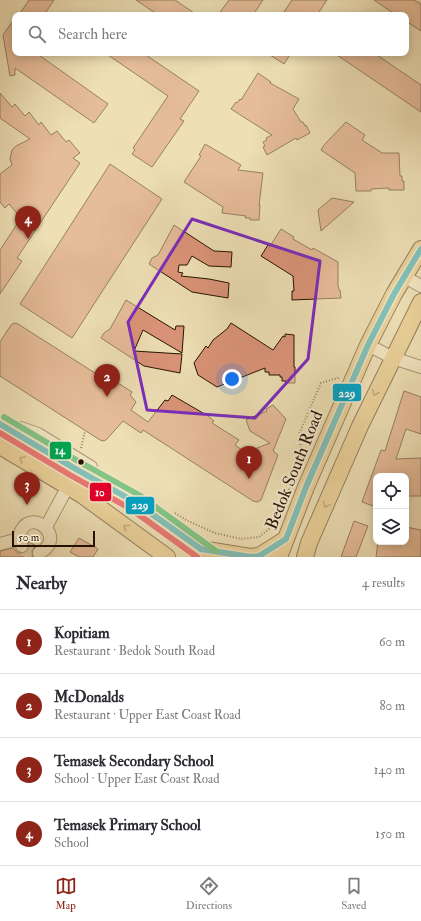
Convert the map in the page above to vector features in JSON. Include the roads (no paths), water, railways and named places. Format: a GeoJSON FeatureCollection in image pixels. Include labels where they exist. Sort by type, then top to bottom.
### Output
{"type":"FeatureCollection","features":[{"type":"Feature","properties":{"kind":"main road","name":"Bedok South Road"},"geometry":{"type":"LineString","coordinates":[[279,557],[306,487],[368,345],[403,276],[421,249]]}},
{"type":"Feature","properties":{"kind":"main road"},"geometry":{"type":"LineString","coordinates":[[307,552],[360,426],[421,302]]}},
{"type":"Feature","properties":{"kind":"main road"},"geometry":{"type":"LineString","coordinates":[[4,427],[135,502],[206,553],[259,556],[286,539]]}},
{"type":"Feature","properties":{"kind":"main road"},"geometry":{"type":"LineString","coordinates":[[0,446],[82,495],[167,557]]}},
{"type":"Feature","properties":{"kind":"street"},"geometry":{"type":"LineString","coordinates":[[403,276],[421,286]]}},
{"type":"Feature","properties":{"kind":"street"},"geometry":{"type":"LineString","coordinates":[[368,345],[393,358],[421,368]]}},
{"type":"Feature","properties":{"kind":"street"},"geometry":{"type":"LineString","coordinates":[[4,427],[21,428],[38,434],[91,467]]}},
{"type":"Feature","properties":{"kind":"street"},"geometry":{"type":"LineString","coordinates":[[46,527],[68,486]]}},
{"type":"Feature","properties":{"kind":"street"},"geometry":{"type":"LineString","coordinates":[[0,544],[20,542],[20,532],[28,524],[34,522],[46,527],[49,532],[50,544],[44,553]]}},
{"type":"Feature","properties":{"kind":"tunnel"},"geometry":{"type":"LineString","coordinates":[[22,546],[29,553],[39,553]]}},
{"type":"Feature","properties":{"kind":"place","name":"Temasek Primary School"},"geometry":{"type":"Point","coordinates":[28,239]}},
{"type":"Feature","properties":{"kind":"place","name":"McDonalds"},"geometry":{"type":"Point","coordinates":[107,397]}},
{"type":"Feature","properties":{"kind":"place","name":"Kopitiam"},"geometry":{"type":"Point","coordinates":[249,479]}},
{"type":"Feature","properties":{"kind":"place","name":"Temasek Secondary School"},"geometry":{"type":"Point","coordinates":[27,505]}}]}
